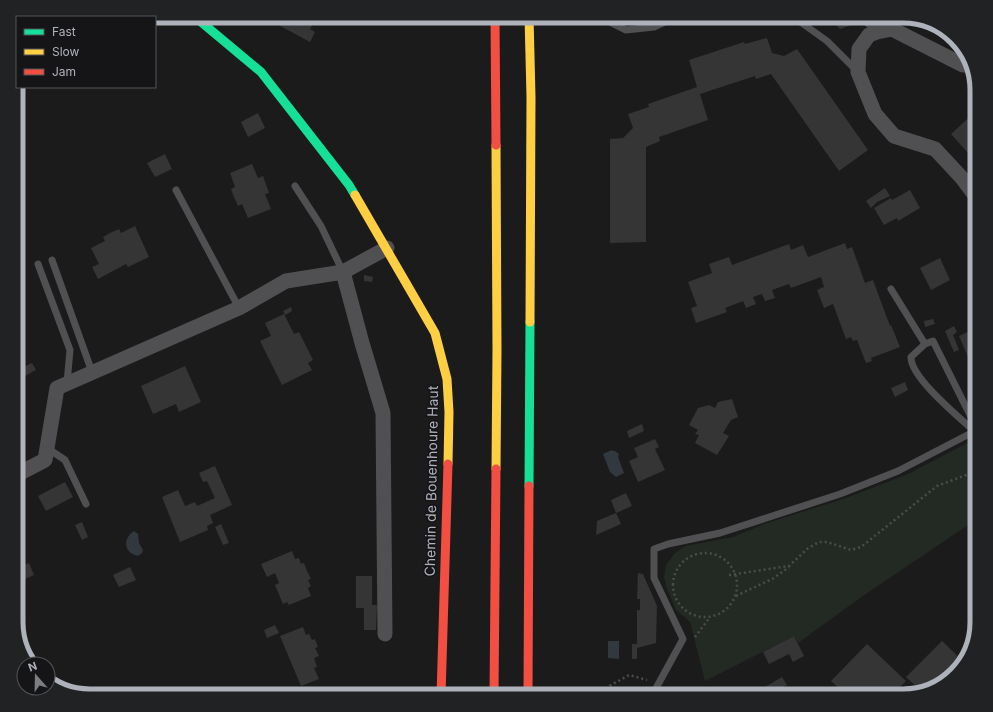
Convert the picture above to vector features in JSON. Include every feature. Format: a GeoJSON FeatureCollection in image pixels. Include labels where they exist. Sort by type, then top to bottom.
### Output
{"type":"FeatureCollection","features":[{"type":"Feature","properties":{"kind":"main road","name":"Chemin de Bouenhoure Haut"},"geometry":{"type":"LineString","coordinates":[[202,23],[261,72],[349,185],[387,248],[435,333],[447,379],[448,412],[441,689]]}},
{"type":"Feature","properties":{"kind":"main road"},"geometry":{"type":"LineString","coordinates":[[494,689],[496,358],[495,23]]}},
{"type":"Feature","properties":{"kind":"main road"},"geometry":{"type":"LineString","coordinates":[[528,689],[531,185],[529,23]]}},
{"type":"Feature","properties":{"kind":"street"},"geometry":{"type":"LineString","coordinates":[[965,64],[892,29],[869,35],[859,49],[858,72],[875,114],[894,136],[935,149],[970,189]]}},
{"type":"Feature","properties":{"kind":"street"},"geometry":{"type":"LineString","coordinates":[[23,469],[45,460],[57,388],[239,308],[286,282],[343,272],[387,248]]}},
{"type":"Feature","properties":{"kind":"street"},"geometry":{"type":"LineString","coordinates":[[343,272],[383,413],[385,634]]}},
{"type":"Feature","properties":{"kind":"lane"},"geometry":{"type":"LineString","coordinates":[[612,23],[626,30],[654,27],[663,23]]}},
{"type":"Feature","properties":{"kind":"lane"},"geometry":{"type":"LineString","coordinates":[[802,23],[828,41],[858,72]]}},
{"type":"Feature","properties":{"kind":"lane"},"geometry":{"type":"LineString","coordinates":[[867,23],[877,32]]}},
{"type":"Feature","properties":{"kind":"lane"},"geometry":{"type":"LineString","coordinates":[[295,186],[321,226],[343,272]]}},
{"type":"Feature","properties":{"kind":"lane"},"geometry":{"type":"LineString","coordinates":[[176,190],[239,308]]}},
{"type":"Feature","properties":{"kind":"lane"},"geometry":{"type":"LineString","coordinates":[[52,260],[92,372]]}},
{"type":"Feature","properties":{"kind":"lane"},"geometry":{"type":"LineString","coordinates":[[38,264],[70,350],[67,383]]}},
{"type":"Feature","properties":{"kind":"lane"},"geometry":{"type":"LineString","coordinates":[[891,289],[925,344]]}},
{"type":"Feature","properties":{"kind":"lane"},"geometry":{"type":"LineString","coordinates":[[970,418],[933,341],[925,344],[911,356],[910,362],[914,370],[935,395],[970,425]]}},
{"type":"Feature","properties":{"kind":"lane"},"geometry":{"type":"LineString","coordinates":[[657,687],[683,639],[654,578],[654,549],[668,544],[720,533],[840,494],[898,472],[970,433]]}},
{"type":"Feature","properties":{"kind":"lane"},"geometry":{"type":"LineString","coordinates":[[47,448],[65,460],[86,504]]}},
{"type":"Feature","properties":{"kind":"path"},"geometry":{"type":"LineString","coordinates":[[735,596],[774,578],[789,566],[807,548],[819,542],[828,542],[851,550],[861,548],[937,486],[970,474]]}},
{"type":"Feature","properties":{"kind":"path"},"geometry":{"type":"LineString","coordinates":[[698,553],[710,553],[720,556],[729,564],[735,573],[737,581],[735,596],[730,606],[721,613],[710,617],[699,617],[689,614],[680,606],[674,597],[672,585],[674,574],[679,564],[688,557],[698,553]]}},
{"type":"Feature","properties":{"kind":"path"},"geometry":{"type":"LineString","coordinates":[[729,575],[789,566]]}},
{"type":"Feature","properties":{"kind":"path"},"geometry":{"type":"LineString","coordinates":[[683,639],[694,639],[710,617]]}},
{"type":"Feature","properties":{"kind":"path"},"geometry":{"type":"LineString","coordinates":[[604,689],[630,675],[657,687]]}},
{"type":"Feature","properties":{"kind":"shaded area"},"geometry":{"type":"Polygon","coordinates":[[[970,442],[970,524],[860,598],[798,643],[794,636],[705,681],[690,622],[676,610],[667,589],[664,577],[666,565],[675,553],[685,546],[733,537],[764,524],[846,498],[908,474],[970,442]]]}},
{"type":"Feature","properties":{"kind":"shaded area"},"geometry":{"type":"Polygon","coordinates":[[[612,450],[619,454],[618,457],[624,473],[616,477],[610,472],[603,454],[612,450]]]}},
{"type":"Feature","properties":{"kind":"shaded area"},"geometry":{"type":"Polygon","coordinates":[[[134,531],[138,534],[139,543],[143,550],[138,556],[130,552],[126,545],[130,534],[134,531]]]}},
{"type":"Feature","properties":{"kind":"shaded area"},"geometry":{"type":"Polygon","coordinates":[[[608,641],[619,641],[619,659],[608,658],[608,641]]]}},
{"type":"Feature","properties":{"kind":"building"},"geometry":{"type":"Polygon","coordinates":[[[275,23],[313,23],[310,29],[315,32],[310,42],[275,23]]]}},
{"type":"Feature","properties":{"kind":"building"},"geometry":{"type":"Polygon","coordinates":[[[854,23],[855,24],[840,29],[835,24],[854,23]]]}},
{"type":"Feature","properties":{"kind":"building"},"geometry":{"type":"Polygon","coordinates":[[[767,38],[772,53],[784,56],[797,49],[868,150],[839,171],[771,74],[756,79],[755,76],[700,94],[708,120],[659,137],[660,141],[646,147],[646,242],[610,243],[610,139],[623,138],[633,128],[628,114],[649,107],[648,104],[697,87],[689,60],[744,42],[745,44],[767,38]]]}},
{"type":"Feature","properties":{"kind":"building"},"geometry":{"type":"Polygon","coordinates":[[[258,113],[265,128],[248,137],[241,122],[258,113]]]}},
{"type":"Feature","properties":{"kind":"building"},"geometry":{"type":"Polygon","coordinates":[[[970,116],[970,155],[951,134],[970,116]]]}},
{"type":"Feature","properties":{"kind":"building"},"geometry":{"type":"Polygon","coordinates":[[[165,154],[172,169],[155,177],[147,163],[165,154]]]}},
{"type":"Feature","properties":{"kind":"building"},"geometry":{"type":"Polygon","coordinates":[[[252,164],[258,178],[263,176],[269,193],[265,194],[271,209],[248,218],[242,204],[238,206],[234,197],[231,189],[235,187],[230,173],[252,164]]]}},
{"type":"Feature","properties":{"kind":"building"},"geometry":{"type":"Polygon","coordinates":[[[885,188],[890,196],[877,202],[871,208],[866,201],[885,188]]]}},
{"type":"Feature","properties":{"kind":"building"},"geometry":{"type":"Polygon","coordinates":[[[910,190],[920,208],[898,221],[897,218],[884,225],[874,208],[891,198],[892,200],[910,190]]]}},
{"type":"Feature","properties":{"kind":"building"},"geometry":{"type":"Polygon","coordinates":[[[135,226],[149,257],[128,267],[126,264],[98,279],[92,267],[99,264],[91,248],[105,241],[103,237],[110,233],[119,229],[121,233],[135,226]]]}},
{"type":"Feature","properties":{"kind":"building"},"geometry":{"type":"Polygon","coordinates":[[[845,243],[847,249],[852,247],[865,283],[873,280],[890,326],[891,325],[900,347],[871,358],[872,361],[866,363],[857,340],[853,341],[851,337],[846,339],[833,304],[824,308],[817,290],[824,287],[821,277],[791,288],[789,284],[772,290],[775,298],[765,301],[762,294],[753,297],[756,304],[746,308],[743,301],[725,308],[727,312],[696,323],[691,308],[697,306],[688,282],[712,273],[709,264],[729,257],[732,265],[789,244],[791,250],[803,245],[808,257],[845,243]]]}},
{"type":"Feature","properties":{"kind":"building"},"geometry":{"type":"Polygon","coordinates":[[[940,258],[950,280],[931,290],[920,268],[940,258]]]}},
{"type":"Feature","properties":{"kind":"building"},"geometry":{"type":"Polygon","coordinates":[[[364,275],[373,277],[372,282],[364,281],[364,275]]]}},
{"type":"Feature","properties":{"kind":"building"},"geometry":{"type":"Polygon","coordinates":[[[291,307],[292,311],[285,315],[283,311],[291,307]]]}},
{"type":"Feature","properties":{"kind":"building"},"geometry":{"type":"Polygon","coordinates":[[[284,314],[294,334],[299,332],[313,360],[308,363],[312,370],[282,385],[260,341],[271,336],[265,323],[284,314]]]}},
{"type":"Feature","properties":{"kind":"building"},"geometry":{"type":"Polygon","coordinates":[[[933,319],[935,324],[925,327],[924,321],[933,319]]]}},
{"type":"Feature","properties":{"kind":"building"},"geometry":{"type":"Polygon","coordinates":[[[954,326],[957,332],[953,335],[959,350],[954,352],[945,331],[954,326]]]}},
{"type":"Feature","properties":{"kind":"building"},"geometry":{"type":"Polygon","coordinates":[[[970,331],[970,362],[959,336],[970,331]]]}},
{"type":"Feature","properties":{"kind":"building"},"geometry":{"type":"Polygon","coordinates":[[[32,363],[36,370],[23,377],[23,367],[32,363]]]}},
{"type":"Feature","properties":{"kind":"building"},"geometry":{"type":"Polygon","coordinates":[[[185,366],[201,402],[179,412],[176,404],[153,414],[141,386],[185,366]]]}},
{"type":"Feature","properties":{"kind":"building"},"geometry":{"type":"Polygon","coordinates":[[[905,382],[908,390],[895,397],[891,388],[905,382]]]}},
{"type":"Feature","properties":{"kind":"building"},"geometry":{"type":"Polygon","coordinates":[[[732,399],[738,417],[731,420],[723,433],[729,436],[717,455],[695,443],[699,435],[695,434],[698,430],[689,425],[698,408],[709,405],[715,408],[718,402],[732,399]]]}},
{"type":"Feature","properties":{"kind":"building"},"geometry":{"type":"Polygon","coordinates":[[[642,424],[644,431],[629,438],[627,431],[642,424]]]}},
{"type":"Feature","properties":{"kind":"building"},"geometry":{"type":"Polygon","coordinates":[[[655,439],[659,447],[655,449],[665,470],[638,482],[629,461],[638,457],[634,448],[655,439]]]}},
{"type":"Feature","properties":{"kind":"building"},"geometry":{"type":"Polygon","coordinates":[[[215,466],[232,505],[210,515],[213,523],[207,526],[208,530],[180,542],[162,497],[178,490],[185,506],[195,502],[197,506],[215,498],[207,481],[203,482],[199,473],[215,466]]]}},
{"type":"Feature","properties":{"kind":"building"},"geometry":{"type":"Polygon","coordinates":[[[65,482],[73,497],[46,511],[38,496],[65,482]]]}},
{"type":"Feature","properties":{"kind":"building"},"geometry":{"type":"Polygon","coordinates":[[[626,493],[632,506],[616,513],[611,500],[626,493]]]}},
{"type":"Feature","properties":{"kind":"building"},"geometry":{"type":"Polygon","coordinates":[[[616,513],[621,524],[596,535],[597,521],[616,513]]]}},
{"type":"Feature","properties":{"kind":"building"},"geometry":{"type":"Polygon","coordinates":[[[82,522],[88,537],[82,540],[75,525],[82,522]]]}},
{"type":"Feature","properties":{"kind":"building"},"geometry":{"type":"Polygon","coordinates":[[[221,524],[229,543],[223,545],[215,527],[221,524]]]}},
{"type":"Feature","properties":{"kind":"building"},"geometry":{"type":"Polygon","coordinates":[[[292,551],[295,559],[299,558],[301,564],[304,563],[311,579],[308,580],[311,586],[308,588],[311,596],[289,605],[287,602],[283,604],[275,585],[279,583],[275,573],[267,577],[261,564],[292,551]]]}},
{"type":"Feature","properties":{"kind":"building"},"geometry":{"type":"Polygon","coordinates":[[[29,563],[34,575],[23,580],[23,566],[29,563]]]}},
{"type":"Feature","properties":{"kind":"building"},"geometry":{"type":"Polygon","coordinates":[[[130,567],[136,580],[119,587],[113,575],[130,567]]]}},
{"type":"Feature","properties":{"kind":"building"},"geometry":{"type":"Polygon","coordinates":[[[638,573],[643,574],[657,606],[656,643],[637,648],[637,659],[632,659],[632,644],[637,644],[637,610],[640,610],[640,599],[637,599],[638,573]]]}},
{"type":"Feature","properties":{"kind":"building"},"geometry":{"type":"Polygon","coordinates":[[[356,576],[372,576],[372,605],[377,605],[376,630],[364,630],[364,608],[356,608],[356,576]]]}},
{"type":"Feature","properties":{"kind":"building"},"geometry":{"type":"Polygon","coordinates":[[[275,625],[279,633],[267,638],[264,630],[275,625]]]}},
{"type":"Feature","properties":{"kind":"building"},"geometry":{"type":"Polygon","coordinates":[[[303,627],[306,635],[309,634],[312,640],[315,639],[318,647],[315,648],[319,656],[314,658],[317,667],[314,668],[319,679],[301,686],[280,636],[303,627]]]}},
{"type":"Feature","properties":{"kind":"building"},"geometry":{"type":"Polygon","coordinates":[[[794,636],[804,656],[793,662],[789,654],[769,664],[763,652],[794,636]]]}},
{"type":"Feature","properties":{"kind":"building"},"geometry":{"type":"Polygon","coordinates":[[[942,641],[960,658],[940,678],[921,687],[917,687],[906,677],[942,641]]]}},
{"type":"Feature","properties":{"kind":"building"},"geometry":{"type":"Polygon","coordinates":[[[867,644],[906,681],[898,689],[840,689],[831,681],[867,644]]]}},
{"type":"Feature","properties":{"kind":"building"},"geometry":{"type":"Polygon","coordinates":[[[782,677],[787,685],[779,689],[761,689],[782,677]]]}},
{"type":"Feature","properties":{"kind":"traffic: fast"},"geometry":{"type":"LineString","coordinates":[[202,23],[261,72],[349,185],[355,195]]}},
{"type":"Feature","properties":{"kind":"traffic: fast"},"geometry":{"type":"LineString","coordinates":[[529,486],[530,322]]}},
{"type":"Feature","properties":{"kind":"traffic: slow"},"geometry":{"type":"LineString","coordinates":[[529,23],[531,97],[530,322]]}},
{"type":"Feature","properties":{"kind":"traffic: slow"},"geometry":{"type":"LineString","coordinates":[[496,145],[496,469]]}},
{"type":"Feature","properties":{"kind":"traffic: slow"},"geometry":{"type":"LineString","coordinates":[[355,195],[435,333],[447,379],[449,412],[448,464]]}},
{"type":"Feature","properties":{"kind":"traffic: jam"},"geometry":{"type":"LineString","coordinates":[[495,23],[496,145]]}},
{"type":"Feature","properties":{"kind":"traffic: jam"},"geometry":{"type":"LineString","coordinates":[[441,689],[448,464]]}},
{"type":"Feature","properties":{"kind":"traffic: jam"},"geometry":{"type":"LineString","coordinates":[[494,689],[496,469]]}},
{"type":"Feature","properties":{"kind":"traffic: jam"},"geometry":{"type":"LineString","coordinates":[[528,689],[529,486]]}}]}
